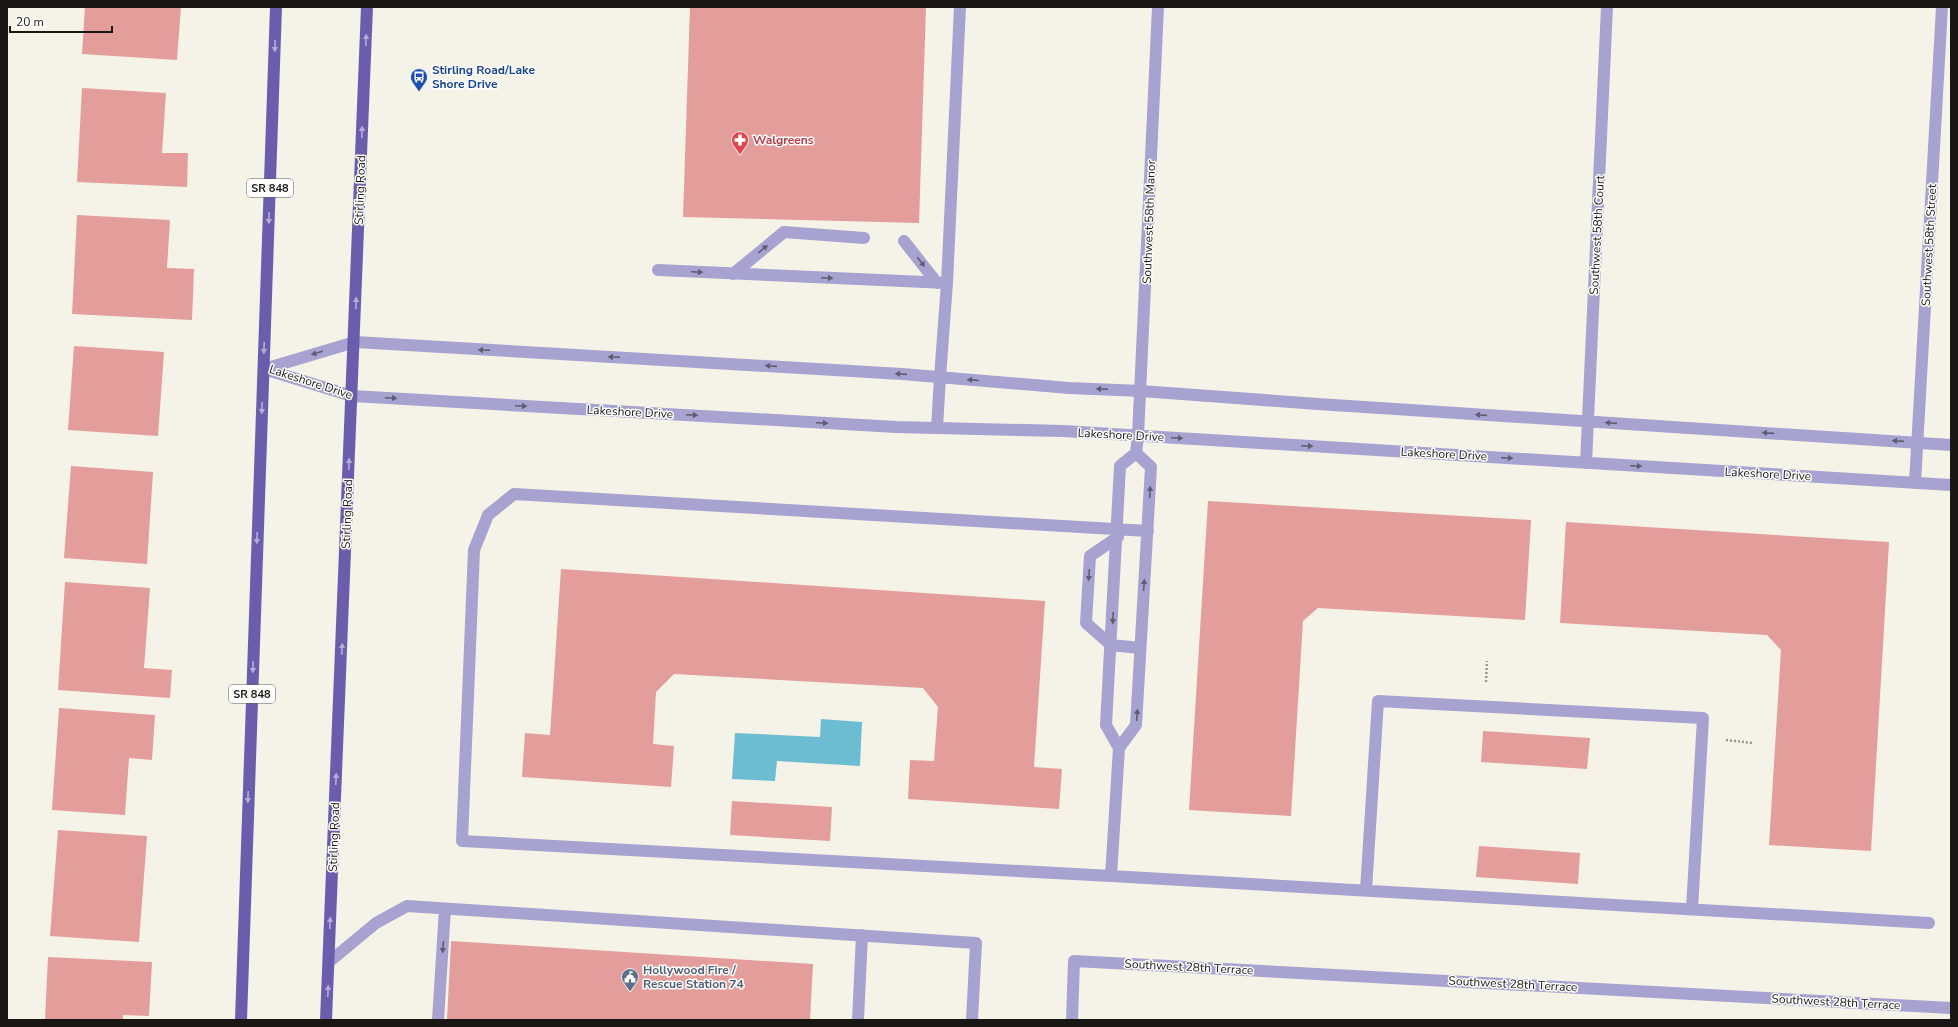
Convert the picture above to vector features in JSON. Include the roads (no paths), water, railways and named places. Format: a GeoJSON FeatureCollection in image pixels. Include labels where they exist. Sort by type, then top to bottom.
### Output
{"type":"FeatureCollection","features":[{"type":"Feature","properties":{"kind":"main road","name":"SR 848"},"geometry":{"type":"LineString","coordinates":[[241,1020],[276,7]]}},
{"type":"Feature","properties":{"kind":"main road","name":"Stirling Road"},"geometry":{"type":"LineString","coordinates":[[326,1020],[355,342],[367,7]]}},
{"type":"Feature","properties":{"kind":"street"},"geometry":{"type":"LineString","coordinates":[[937,428],[940,377],[942,283],[960,7]]}},
{"type":"Feature","properties":{"kind":"street","name":"Southwest 58th Manor"},"geometry":{"type":"LineString","coordinates":[[1136,453],[1141,391],[1158,7]]}},
{"type":"Feature","properties":{"kind":"street","name":"Southwest 58th Court"},"geometry":{"type":"LineString","coordinates":[[1586,463],[1607,7]]}},
{"type":"Feature","properties":{"kind":"street","name":"Southwest 58th Street"},"geometry":{"type":"LineString","coordinates":[[1915,483],[1942,7]]}},
{"type":"Feature","properties":{"kind":"street"},"geometry":{"type":"LineString","coordinates":[[732,274],[784,232],[864,238]]}},
{"type":"Feature","properties":{"kind":"street"},"geometry":{"type":"LineString","coordinates":[[904,241],[942,283]]}},
{"type":"Feature","properties":{"kind":"street"},"geometry":{"type":"LineString","coordinates":[[658,270],[942,283]]}},
{"type":"Feature","properties":{"kind":"street","name":"Lakeshore Drive"},"geometry":{"type":"LineString","coordinates":[[264,369],[355,342],[940,377],[1069,388],[1141,391],[1951,445]]}},
{"type":"Feature","properties":{"kind":"street","name":"Lakeshore Drive"},"geometry":{"type":"LineString","coordinates":[[264,369],[352,396],[888,426],[1064,431],[1951,485]]}},
{"type":"Feature","properties":{"kind":"street"},"geometry":{"type":"LineString","coordinates":[[1111,876],[1119,748],[1136,725],[1148,531],[1151,467],[1136,453],[1120,466],[1118,533],[1106,725],[1119,748]]}},
{"type":"Feature","properties":{"kind":"street"},"geometry":{"type":"LineString","coordinates":[[1148,531],[1118,533],[514,494],[488,515],[474,550],[462,841],[1366,890],[1929,923]]}},
{"type":"Feature","properties":{"kind":"street"},"geometry":{"type":"LineString","coordinates":[[1118,533],[1090,556],[1086,623],[1111,645],[1140,648]]}},
{"type":"Feature","properties":{"kind":"street"},"geometry":{"type":"LineString","coordinates":[[1366,890],[1378,700],[1703,718],[1692,909]]}},
{"type":"Feature","properties":{"kind":"street"},"geometry":{"type":"LineString","coordinates":[[329,962],[376,923],[407,906],[976,943],[972,1020]]}},
{"type":"Feature","properties":{"kind":"street"},"geometry":{"type":"LineString","coordinates":[[438,1020],[445,909]]}},
{"type":"Feature","properties":{"kind":"street"},"geometry":{"type":"LineString","coordinates":[[858,1020],[862,935]]}},
{"type":"Feature","properties":{"kind":"street","name":"Southwest 28th Terrace"},"geometry":{"type":"LineString","coordinates":[[1072,1020],[1074,961],[1951,1008]]}},
{"type":"Feature","properties":{"kind":"water"},"geometry":{"type":"Polygon","coordinates":[[[821,719],[862,722],[860,766],[777,761],[775,781],[732,779],[735,733],[820,737],[821,719]]]}},
{"type":"Feature","properties":{"kind":"place","name":"Stirling Road/Lake Shore Drive"},"geometry":{"type":"Point","coordinates":[419,92]}},
{"type":"Feature","properties":{"kind":"place","name":"Walgreens"},"geometry":{"type":"Point","coordinates":[740,155]}},
{"type":"Feature","properties":{"kind":"place","name":"Hollywood Fire / Rescue Station 74"},"geometry":{"type":"Point","coordinates":[630,992]}}]}
